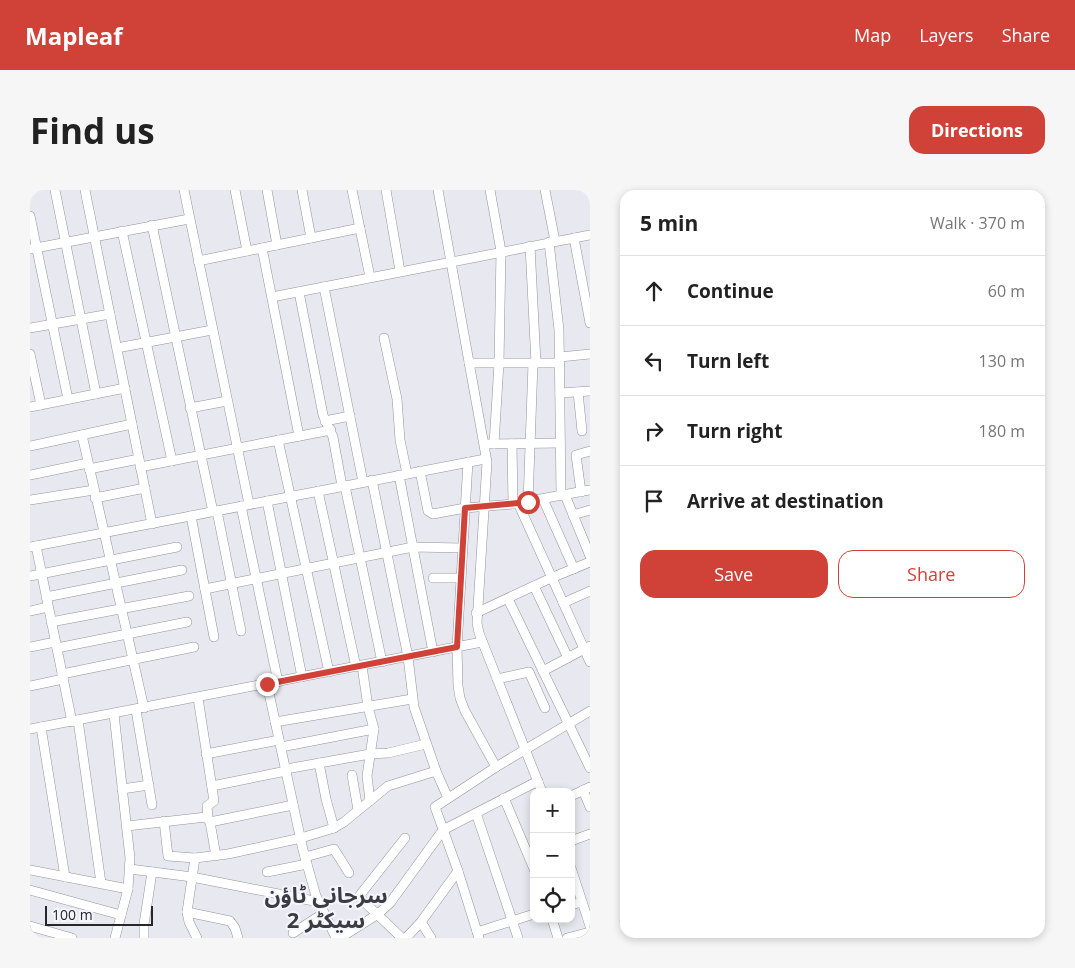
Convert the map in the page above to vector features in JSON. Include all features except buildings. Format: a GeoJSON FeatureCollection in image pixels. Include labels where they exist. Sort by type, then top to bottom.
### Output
{"type":"FeatureCollection","features":[{"type":"Feature","properties":{"kind":"street"},"geometry":{"type":"LineString","coordinates":[[55,190],[96,394]]}},
{"type":"Feature","properties":{"kind":"street"},"geometry":{"type":"LineString","coordinates":[[86,190],[152,524]]}},
{"type":"Feature","properties":{"kind":"street"},"geometry":{"type":"LineString","coordinates":[[184,190],[237,447],[256,579],[278,682]]}},
{"type":"Feature","properties":{"kind":"street"},"geometry":{"type":"LineString","coordinates":[[235,190],[247,251]]}},
{"type":"Feature","properties":{"kind":"street"},"geometry":{"type":"LineString","coordinates":[[267,190],[277,245]]}},
{"type":"Feature","properties":{"kind":"street"},"geometry":{"type":"LineString","coordinates":[[302,190],[311,238]]}},
{"type":"Feature","properties":{"kind":"street"},"geometry":{"type":"LineString","coordinates":[[352,190],[370,277]]}},
{"type":"Feature","properties":{"kind":"street"},"geometry":{"type":"LineString","coordinates":[[386,190],[400,271]]}},
{"type":"Feature","properties":{"kind":"street"},"geometry":{"type":"LineString","coordinates":[[438,190],[487,462],[476,614],[478,632],[541,788]]}},
{"type":"Feature","properties":{"kind":"street"},"geometry":{"type":"LineString","coordinates":[[490,190],[501,251],[500,363],[494,444]]}},
{"type":"Feature","properties":{"kind":"street"},"geometry":{"type":"LineString","coordinates":[[545,190],[552,242],[559,330],[560,443],[563,495],[590,556]]}},
{"type":"Feature","properties":{"kind":"street"},"geometry":{"type":"LineString","coordinates":[[30,216],[33,249],[68,399]]}},
{"type":"Feature","properties":{"kind":"street"},"geometry":{"type":"LineString","coordinates":[[33,249],[190,219]]}},
{"type":"Feature","properties":{"kind":"street"},"geometry":{"type":"LineString","coordinates":[[152,226],[200,455],[215,511],[241,631]]}},
{"type":"Feature","properties":{"kind":"street"},"geometry":{"type":"LineString","coordinates":[[198,261],[360,228]]}},
{"type":"Feature","properties":{"kind":"street"},"geometry":{"type":"LineString","coordinates":[[122,231],[172,461]]}},
{"type":"Feature","properties":{"kind":"street"},"geometry":{"type":"LineString","coordinates":[[272,297],[501,251],[590,237]]}},
{"type":"Feature","properties":{"kind":"street"},"geometry":{"type":"LineString","coordinates":[[574,238],[590,323]]}},
{"type":"Feature","properties":{"kind":"street"},"geometry":{"type":"LineString","coordinates":[[528,502],[534,363],[530,246]]}},
{"type":"Feature","properties":{"kind":"street"},"geometry":{"type":"LineString","coordinates":[[262,248],[299,436]]}},
{"type":"Feature","properties":{"kind":"street"},"geometry":{"type":"LineString","coordinates":[[324,286],[350,416],[387,552],[408,657],[412,699],[426,744],[448,798]]}},
{"type":"Feature","properties":{"kind":"street"},"geometry":{"type":"LineString","coordinates":[[299,292],[323,415],[331,430],[382,662]]}},
{"type":"Feature","properties":{"kind":"street"},"geometry":{"type":"LineString","coordinates":[[30,328],[110,314]]}},
{"type":"Feature","properties":{"kind":"street"},"geometry":{"type":"LineString","coordinates":[[117,348],[212,330]]}},
{"type":"Feature","properties":{"kind":"street"},"geometry":{"type":"LineString","coordinates":[[384,338],[398,399],[403,474],[413,547],[434,652]]}},
{"type":"Feature","properties":{"kind":"street"},"geometry":{"type":"LineString","coordinates":[[30,354],[40,405]]}},
{"type":"Feature","properties":{"kind":"street"},"geometry":{"type":"LineString","coordinates":[[469,363],[534,363],[590,354]]}},
{"type":"Feature","properties":{"kind":"street"},"geometry":{"type":"LineString","coordinates":[[30,407],[125,388]]}},
{"type":"Feature","properties":{"kind":"street"},"geometry":{"type":"LineString","coordinates":[[560,393],[590,391]]}},
{"type":"Feature","properties":{"kind":"street"},"geometry":{"type":"LineString","coordinates":[[578,392],[582,430]]}},
{"type":"Feature","properties":{"kind":"street"},"geometry":{"type":"LineString","coordinates":[[190,408],[227,401]]}},
{"type":"Feature","properties":{"kind":"street"},"geometry":{"type":"LineString","coordinates":[[325,421],[350,416]]}},
{"type":"Feature","properties":{"kind":"street"},"geometry":{"type":"LineString","coordinates":[[30,446],[132,424]]}},
{"type":"Feature","properties":{"kind":"street"},"geometry":{"type":"LineString","coordinates":[[30,475],[88,466],[172,461],[331,430]]}},
{"type":"Feature","properties":{"kind":"street"},"geometry":{"type":"LineString","coordinates":[[82,435],[133,659],[152,805]]}},
{"type":"Feature","properties":{"kind":"street"},"geometry":{"type":"LineString","coordinates":[[278,440],[330,672]]}},
{"type":"Feature","properties":{"kind":"street"},"geometry":{"type":"LineString","coordinates":[[483,444],[560,443]]}},
{"type":"Feature","properties":{"kind":"street"},"geometry":{"type":"LineString","coordinates":[[512,444],[515,504],[563,603],[587,647],[590,662]]}},
{"type":"Feature","properties":{"kind":"street"},"geometry":{"type":"LineString","coordinates":[[420,471],[430,513],[432,514],[465,508],[515,504],[586,491],[576,455],[590,451]]}},
{"type":"Feature","properties":{"kind":"street"},"geometry":{"type":"LineString","coordinates":[[101,883],[75,721],[62,677],[42,573],[33,547],[486,459]]}},
{"type":"Feature","properties":{"kind":"street"},"geometry":{"type":"LineString","coordinates":[[468,462],[460,578],[457,647],[458,686],[460,698],[474,729],[496,766]]}},
{"type":"Feature","properties":{"kind":"street"},"geometry":{"type":"LineString","coordinates":[[30,500],[144,488]]}},
{"type":"Feature","properties":{"kind":"street"},"geometry":{"type":"LineString","coordinates":[[318,491],[333,563],[374,729],[367,776],[370,801]]}},
{"type":"Feature","properties":{"kind":"street"},"geometry":{"type":"LineString","coordinates":[[543,499],[574,569]]}},
{"type":"Feature","properties":{"kind":"street"},"geometry":{"type":"LineString","coordinates":[[267,501],[302,678]]}},
{"type":"Feature","properties":{"kind":"street"},"geometry":{"type":"LineString","coordinates":[[573,514],[590,510]]}},
{"type":"Feature","properties":{"kind":"street"},"geometry":{"type":"LineString","coordinates":[[191,516],[214,637]]}},
{"type":"Feature","properties":{"kind":"street"},"geometry":{"type":"LineString","coordinates":[[30,576],[177,547]]}},
{"type":"Feature","properties":{"kind":"street"},"geometry":{"type":"LineString","coordinates":[[205,589],[413,547],[462,548]]}},
{"type":"Feature","properties":{"kind":"street"},"geometry":{"type":"LineString","coordinates":[[476,614],[551,578],[590,562]]}},
{"type":"Feature","properties":{"kind":"street"},"geometry":{"type":"LineString","coordinates":[[46,597],[182,570]]}},
{"type":"Feature","properties":{"kind":"street"},"geometry":{"type":"LineString","coordinates":[[433,578],[460,578]]}},
{"type":"Feature","properties":{"kind":"street"},"geometry":{"type":"LineString","coordinates":[[534,586],[568,658]]}},
{"type":"Feature","properties":{"kind":"street"},"geometry":{"type":"LineString","coordinates":[[563,603],[590,591]]}},
{"type":"Feature","properties":{"kind":"street"},"geometry":{"type":"LineString","coordinates":[[51,622],[189,596]]}},
{"type":"Feature","properties":{"kind":"street"},"geometry":{"type":"LineString","coordinates":[[508,599],[590,768]]}},
{"type":"Feature","properties":{"kind":"street"},"geometry":{"type":"LineString","coordinates":[[30,611],[48,607]]}},
{"type":"Feature","properties":{"kind":"street"},"geometry":{"type":"LineString","coordinates":[[30,647],[127,634],[187,622]]}},
{"type":"Feature","properties":{"kind":"street"},"geometry":{"type":"LineString","coordinates":[[30,729],[482,642]]}},
{"type":"Feature","properties":{"kind":"street"},"geometry":{"type":"LineString","coordinates":[[30,686],[133,659],[194,647]]}},
{"type":"Feature","properties":{"kind":"street"},"geometry":{"type":"LineString","coordinates":[[543,671],[587,647]]}},
{"type":"Feature","properties":{"kind":"street"},"geometry":{"type":"LineString","coordinates":[[497,679],[529,672],[545,708]]}},
{"type":"Feature","properties":{"kind":"street"},"geometry":{"type":"LineString","coordinates":[[267,684],[306,861],[319,902],[336,938]]}},
{"type":"Feature","properties":{"kind":"street"},"geometry":{"type":"LineString","coordinates":[[198,698],[214,801],[207,806],[216,856]]}},
{"type":"Feature","properties":{"kind":"street"},"geometry":{"type":"LineString","coordinates":[[275,722],[368,708],[412,699]]}},
{"type":"Feature","properties":{"kind":"street"},"geometry":{"type":"LineString","coordinates":[[530,915],[512,920],[478,935],[458,871],[435,808],[436,805],[496,766],[590,710]]}},
{"type":"Feature","properties":{"kind":"street"},"geometry":{"type":"LineString","coordinates":[[114,714],[130,858],[128,889],[116,938]]}},
{"type":"Feature","properties":{"kind":"street"},"geometry":{"type":"LineString","coordinates":[[42,727],[65,877]]}},
{"type":"Feature","properties":{"kind":"street"},"geometry":{"type":"LineString","coordinates":[[206,754],[374,729]]}},
{"type":"Feature","properties":{"kind":"street"},"geometry":{"type":"LineString","coordinates":[[212,786],[319,763],[370,754],[388,753],[426,744]]}},
{"type":"Feature","properties":{"kind":"street"},"geometry":{"type":"LineString","coordinates":[[319,763],[334,828]]}},
{"type":"Feature","properties":{"kind":"street"},"geometry":{"type":"LineString","coordinates":[[164,821],[168,856],[194,858],[216,856],[301,838],[334,828],[392,784],[436,771]]}},
{"type":"Feature","properties":{"kind":"street"},"geometry":{"type":"LineString","coordinates":[[352,775],[358,810]]}},
{"type":"Feature","properties":{"kind":"street"},"geometry":{"type":"LineString","coordinates":[[340,938],[378,914],[390,903],[443,830],[538,781]]}},
{"type":"Feature","properties":{"kind":"street"},"geometry":{"type":"LineString","coordinates":[[122,788],[149,785]]}},
{"type":"Feature","properties":{"kind":"street"},"geometry":{"type":"LineString","coordinates":[[586,789],[590,807]]}},
{"type":"Feature","properties":{"kind":"street"},"geometry":{"type":"LineString","coordinates":[[504,798],[530,860]]}},
{"type":"Feature","properties":{"kind":"street"},"geometry":{"type":"LineString","coordinates":[[126,826],[203,816],[209,820],[293,805]]}},
{"type":"Feature","properties":{"kind":"street"},"geometry":{"type":"LineString","coordinates":[[476,813],[518,938]]}},
{"type":"Feature","properties":{"kind":"street"},"geometry":{"type":"LineString","coordinates":[[575,840],[590,834]]}},
{"type":"Feature","properties":{"kind":"street"},"geometry":{"type":"LineString","coordinates":[[402,938],[360,898],[360,893],[405,838]]}},
{"type":"Feature","properties":{"kind":"street"},"geometry":{"type":"LineString","coordinates":[[267,872],[306,861],[334,849],[348,873]]}},
{"type":"Feature","properties":{"kind":"street"},"geometry":{"type":"LineString","coordinates":[[194,858],[187,912],[196,938]]}},
{"type":"Feature","properties":{"kind":"street"},"geometry":{"type":"LineString","coordinates":[[130,869],[192,877],[319,902]]}},
{"type":"Feature","properties":{"kind":"street"},"geometry":{"type":"LineString","coordinates":[[30,870],[128,889]]}},
{"type":"Feature","properties":{"kind":"street"},"geometry":{"type":"LineString","coordinates":[[406,938],[421,922],[458,871]]}},
{"type":"Feature","properties":{"kind":"street"},"geometry":{"type":"LineString","coordinates":[[144,938],[144,924],[152,872]]}},
{"type":"Feature","properties":{"kind":"street"},"geometry":{"type":"LineString","coordinates":[[574,878],[590,926]]}},
{"type":"Feature","properties":{"kind":"street"},"geometry":{"type":"LineString","coordinates":[[30,890],[121,915]]}},
{"type":"Feature","properties":{"kind":"street"},"geometry":{"type":"LineString","coordinates":[[575,904],[582,902]]}},
{"type":"Feature","properties":{"kind":"street"},"geometry":{"type":"LineString","coordinates":[[187,912],[230,921],[235,928],[238,938]]}},
{"type":"Feature","properties":{"kind":"street"},"geometry":{"type":"LineString","coordinates":[[293,933],[324,913]]}},
{"type":"Feature","properties":{"kind":"street"},"geometry":{"type":"LineString","coordinates":[[421,922],[431,938]]}},
{"type":"Feature","properties":{"kind":"street"},"geometry":{"type":"LineString","coordinates":[[553,923],[558,938]]}},
{"type":"Feature","properties":{"kind":"street"},"geometry":{"type":"LineString","coordinates":[[30,926],[72,938]]}},
{"type":"Feature","properties":{"kind":"street"},"geometry":{"type":"LineString","coordinates":[[567,938],[590,932]]}},
{"type":"Feature","properties":{"kind":"district","name":"سرجانی ٹاؤن سیکٹر 2"},"geometry":{"type":"Point","coordinates":[326,908]}},
{"type":"Feature","properties":{"kind":"route"},"geometry":{"type":"LineString","coordinates":[[267,684],[457,647],[465,508],[528,502]]}}]}
